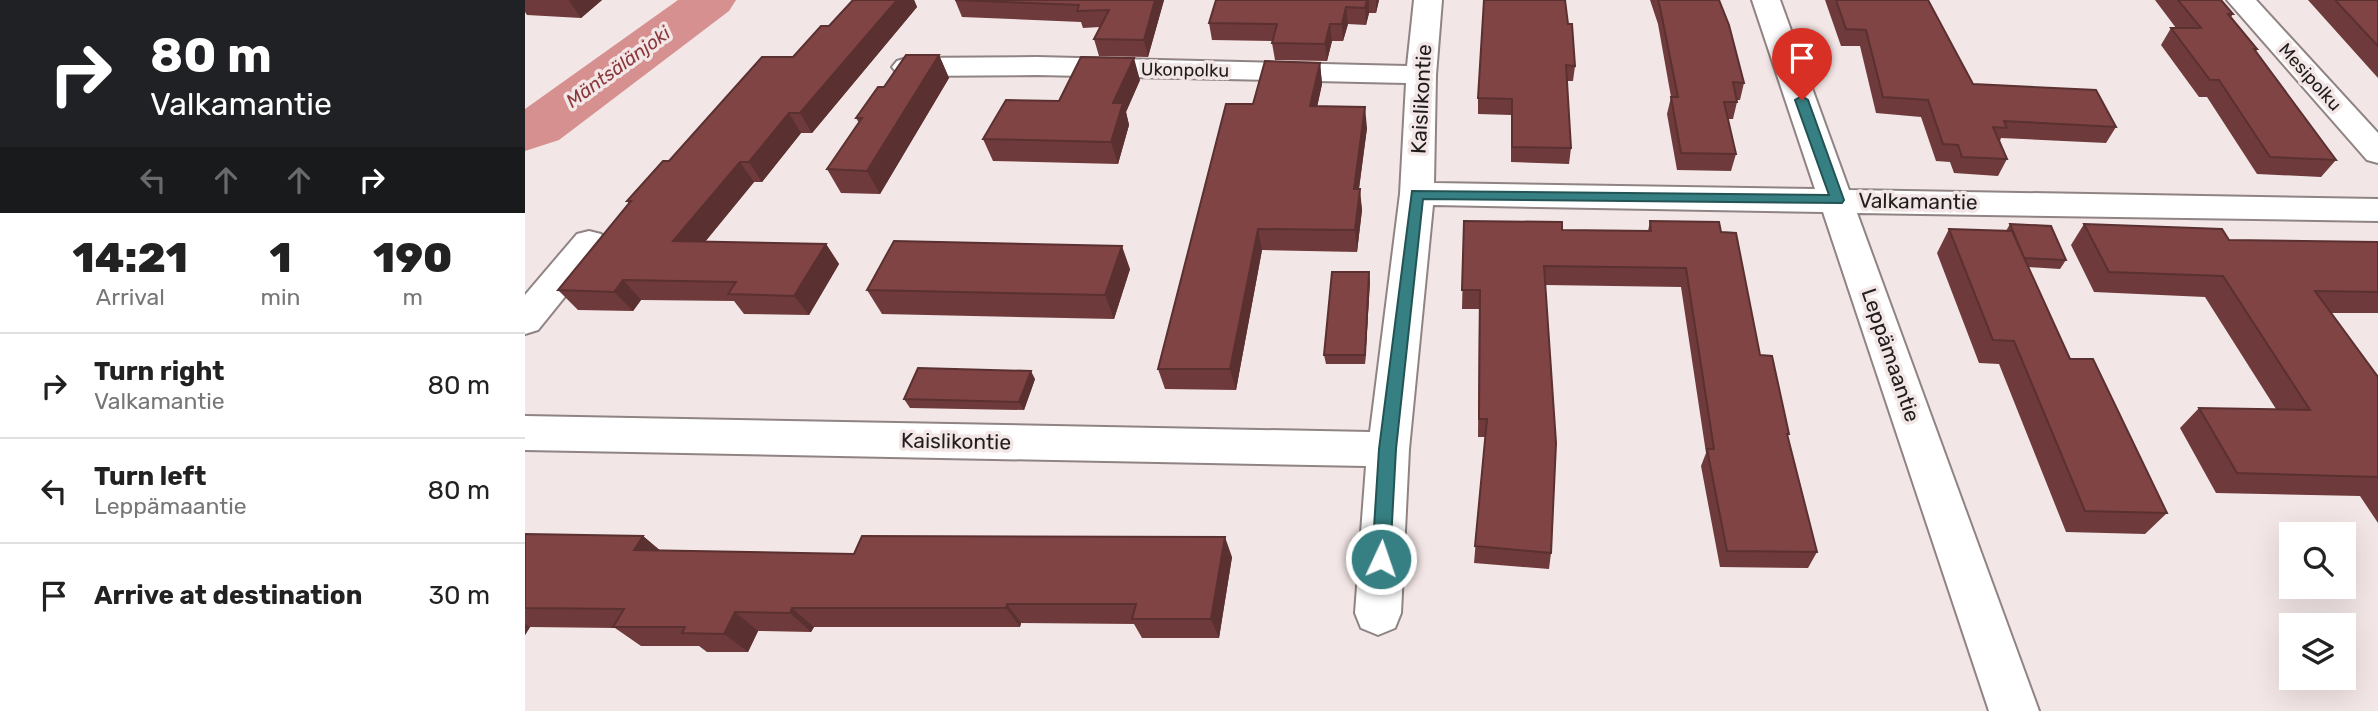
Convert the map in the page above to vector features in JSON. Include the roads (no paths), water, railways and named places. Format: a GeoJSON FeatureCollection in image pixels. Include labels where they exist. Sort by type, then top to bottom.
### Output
{"type":"FeatureCollection","features":[{"type":"Feature","properties":{"kind":"street","name":"Kaislikontie"},"geometry":{"type":"LineString","coordinates":[[1378,613],[1388,449],[1417,194],[1421,75],[1428,0]]}},
{"type":"Feature","properties":{"kind":"street","name":"Leppämaantie"},"geometry":{"type":"LineString","coordinates":[[1766,0],[2014,711]]}},
{"type":"Feature","properties":{"kind":"street","name":"Mesipolku"},"geometry":{"type":"LineString","coordinates":[[2241,0],[2378,153]]}},
{"type":"Feature","properties":{"kind":"street","name":"Ukonpolku"},"geometry":{"type":"LineString","coordinates":[[907,67],[1037,66],[1421,75]]}},
{"type":"Feature","properties":{"kind":"street","name":"Valkamantie"},"geometry":{"type":"LineString","coordinates":[[1417,194],[2378,210]]}},
{"type":"Feature","properties":{"kind":"street"},"geometry":{"type":"LineString","coordinates":[[525,320],[589,243]]}},
{"type":"Feature","properties":{"kind":"street","name":"Kaislikontie"},"geometry":{"type":"LineString","coordinates":[[525,433],[1388,449]]}},
{"type":"Feature","properties":{"kind":"waterway","name":"Mäntsälänjoki"},"geometry":{"type":"LineString","coordinates":[[525,133],[538,127],[711,0]]}}]}
